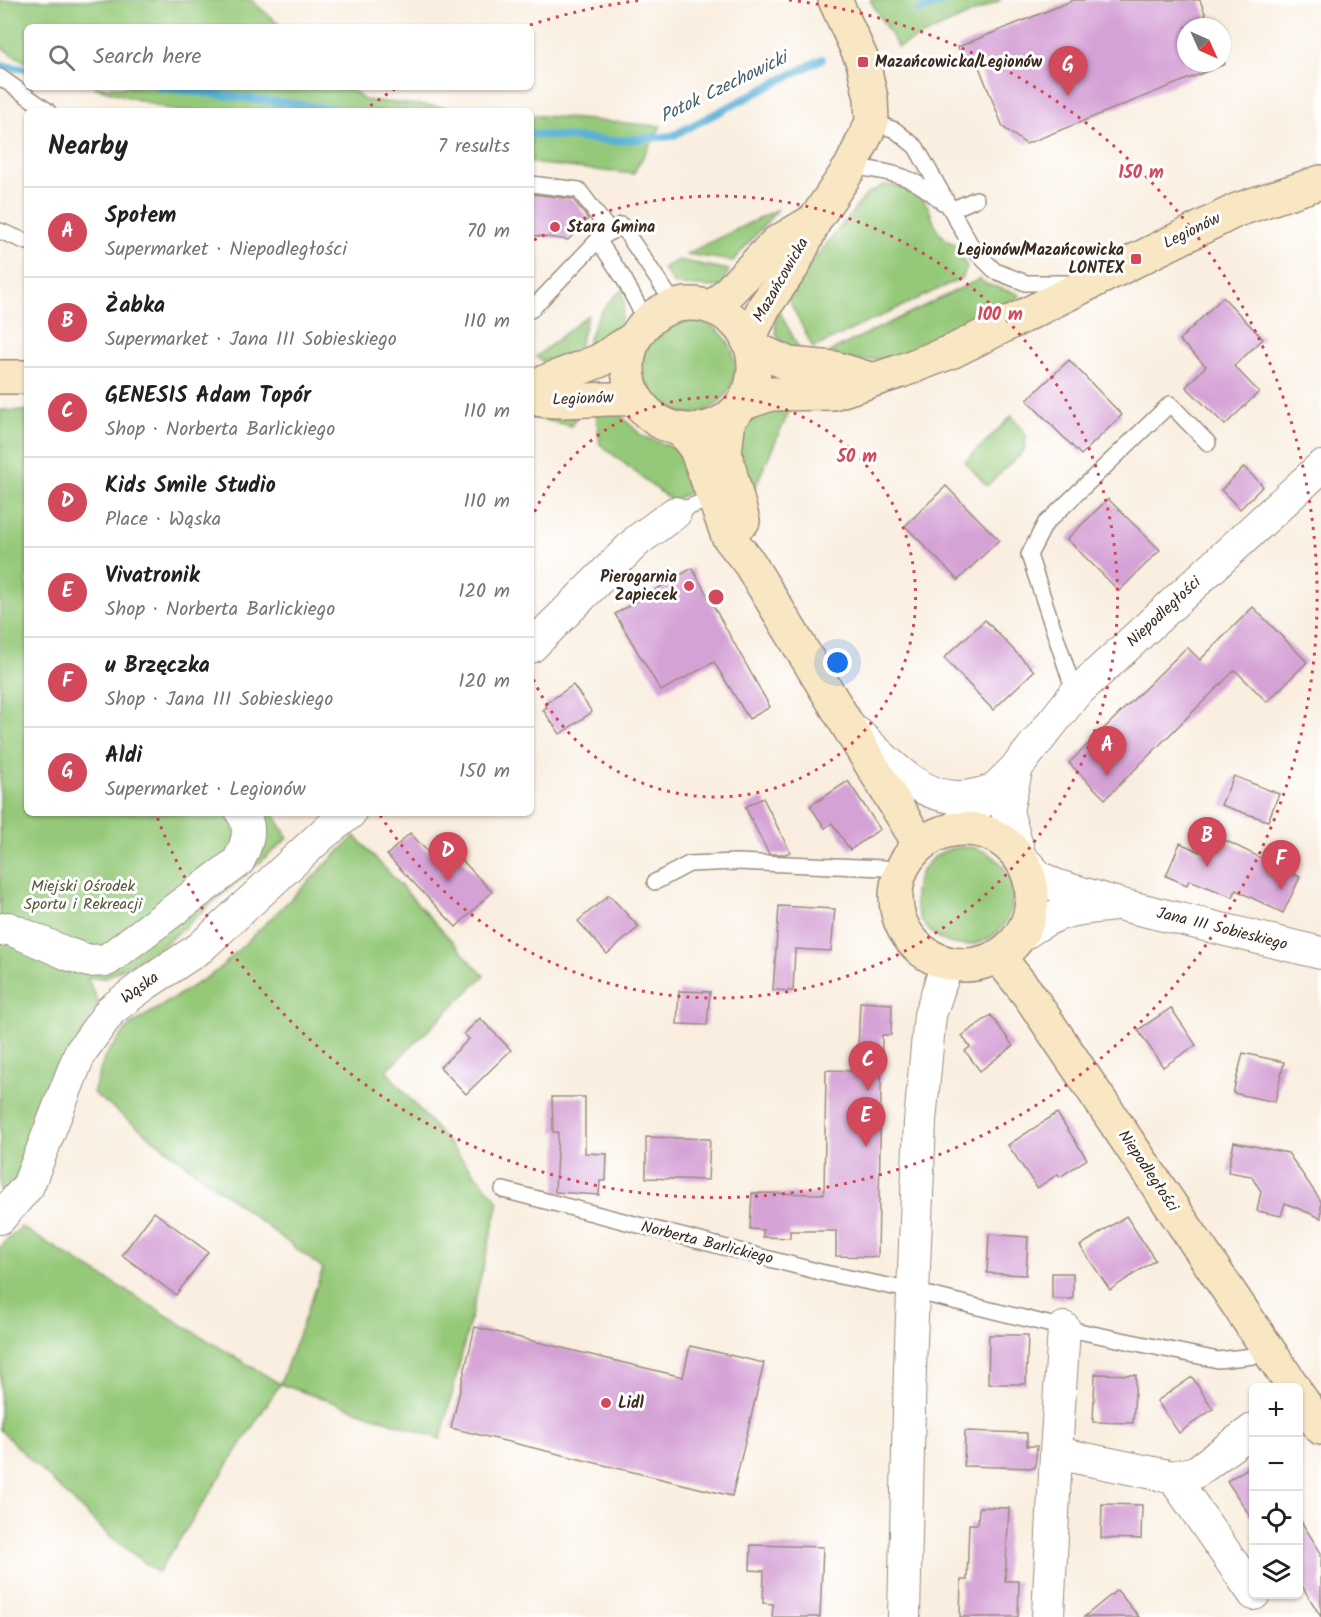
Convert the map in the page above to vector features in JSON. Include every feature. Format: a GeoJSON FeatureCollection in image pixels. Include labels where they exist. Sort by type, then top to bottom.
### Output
{"type":"FeatureCollection","features":[{"type":"Feature","properties":{"kind":"street"},"geometry":{"type":"LineString","coordinates":[[835,0],[863,62],[872,122]]}},
{"type":"Feature","properties":{"kind":"street","name":"Mazańcowicka"},"geometry":{"type":"LineString","coordinates":[[750,344],[764,307],[793,266],[815,220],[851,166],[872,122]]}},
{"type":"Feature","properties":{"kind":"street","name":"Legionów"},"geometry":{"type":"LineString","coordinates":[[736,411],[771,394],[834,393],[953,351],[1237,210],[1321,182]]}},
{"type":"Feature","properties":{"kind":"street","name":"Mazańcowicka"},"geometry":{"type":"LineString","coordinates":[[714,307],[776,243],[815,220]]}},
{"type":"Feature","properties":{"kind":"street"},"geometry":{"type":"LineString","coordinates":[[736,411],[714,426],[682,430],[663,425],[647,414],[635,399],[628,381],[627,360],[640,330],[659,312],[675,305],[694,303],[714,307],[731,318],[750,344],[789,364],[834,368],[870,379]]}},
{"type":"Feature","properties":{"kind":"street","name":"Legionów"},"geometry":{"type":"LineString","coordinates":[[534,386],[599,361],[640,330]]}},
{"type":"Feature","properties":{"kind":"street"},"geometry":{"type":"LineString","coordinates":[[750,344],[753,376],[736,411],[725,453],[746,529],[750,564]]}},
{"type":"Feature","properties":{"kind":"street"},"geometry":{"type":"LineString","coordinates":[[0,377],[24,377]]}},
{"type":"Feature","properties":{"kind":"street","name":"Legionów"},"geometry":{"type":"LineString","coordinates":[[534,399],[554,402],[604,397],[635,399]]}},
{"type":"Feature","properties":{"kind":"street"},"geometry":{"type":"LineString","coordinates":[[682,430],[696,449],[728,536],[750,564],[920,845]]}},
{"type":"Feature","properties":{"kind":"street","name":"Niepodległości"},"geometry":{"type":"LineString","coordinates":[[954,830],[1017,767],[1075,694],[1321,467]]}},
{"type":"Feature","properties":{"kind":"street"},"geometry":{"type":"LineString","coordinates":[[534,644],[638,540],[675,513]]}},
{"type":"Feature","properties":{"kind":"street"},"geometry":{"type":"LineString","coordinates":[[845,722],[904,776],[935,794],[960,797],[993,792]]}},
{"type":"Feature","properties":{"kind":"street","name":"Niepodległości"},"geometry":{"type":"LineString","coordinates":[[1017,767],[1007,811],[1020,857]]}},
{"type":"Feature","properties":{"kind":"street"},"geometry":{"type":"LineString","coordinates":[[0,930],[8,928],[89,961],[106,960],[159,924],[238,862],[248,843],[244,816]]}},
{"type":"Feature","properties":{"kind":"street","name":"Wąska"},"geometry":{"type":"LineString","coordinates":[[0,1218],[28,1186],[80,1053],[111,1010],[200,948],[314,842],[346,816]]}},
{"type":"Feature","properties":{"kind":"street"},"geometry":{"type":"LineString","coordinates":[[954,830],[980,830],[999,840],[1020,857],[1032,883],[1034,902],[1010,946],[968,966],[947,964],[922,951],[906,932],[896,911],[896,888],[905,862],[920,845],[954,830]]}},
{"type":"Feature","properties":{"kind":"street","name":"Jana III Sobieskiego"},"geometry":{"type":"LineString","coordinates":[[1020,857],[1039,877],[1055,885],[1122,905],[1321,953]]}},
{"type":"Feature","properties":{"kind":"street","name":"Jana III Sobieskiego"},"geometry":{"type":"LineString","coordinates":[[1010,946],[1048,916],[1071,910],[1122,905]]}},
{"type":"Feature","properties":{"kind":"street","name":"Niepodległości"},"geometry":{"type":"LineString","coordinates":[[1010,946],[1035,1005],[1271,1354],[1309,1404]]}},
{"type":"Feature","properties":{"kind":"street"},"geometry":{"type":"LineString","coordinates":[[106,960],[121,1002]]}},
{"type":"Feature","properties":{"kind":"street"},"geometry":{"type":"LineString","coordinates":[[904,1617],[920,1121],[930,1015],[947,964]]}},
{"type":"Feature","properties":{"kind":"street"},"geometry":{"type":"LineString","coordinates":[[1048,1617],[1064,1328]]}},
{"type":"Feature","properties":{"kind":"street"},"geometry":{"type":"LineString","coordinates":[[1056,1453],[1076,1455],[1173,1478],[1196,1472],[1249,1433]]}},
{"type":"Feature","properties":{"kind":"street"},"geometry":{"type":"LineString","coordinates":[[1173,1478],[1249,1587]]}},
{"type":"Feature","properties":{"kind":"street"},"geometry":{"type":"LineString","coordinates":[[1257,1599],[1269,1617]]}},
{"type":"Feature","properties":{"kind":"lane"},"geometry":{"type":"LineString","coordinates":[[0,77],[44,108]]}},
{"type":"Feature","properties":{"kind":"lane"},"geometry":{"type":"LineString","coordinates":[[872,122],[895,130],[916,147],[973,249],[995,271],[1026,283],[1086,284]]}},
{"type":"Feature","properties":{"kind":"lane"},"geometry":{"type":"LineString","coordinates":[[851,166],[904,175],[925,186],[951,210]]}},
{"type":"Feature","properties":{"kind":"lane"},"geometry":{"type":"LineString","coordinates":[[534,184],[579,190],[610,232],[675,305]]}},
{"type":"Feature","properties":{"kind":"lane"},"geometry":{"type":"LineString","coordinates":[[951,210],[976,199]]}},
{"type":"Feature","properties":{"kind":"lane"},"geometry":{"type":"LineString","coordinates":[[0,231],[24,241]]}},
{"type":"Feature","properties":{"kind":"lane"},"geometry":{"type":"LineString","coordinates":[[534,307],[610,232]]}},
{"type":"Feature","properties":{"kind":"lane"},"geometry":{"type":"LineString","coordinates":[[610,232],[640,330]]}},
{"type":"Feature","properties":{"kind":"lane"},"geometry":{"type":"LineString","coordinates":[[1075,694],[1029,555],[1045,524],[1170,404],[1209,443]]}},
{"type":"Feature","properties":{"kind":"lane"},"geometry":{"type":"LineString","coordinates":[[675,513],[714,497]]}},
{"type":"Feature","properties":{"kind":"lane"},"geometry":{"type":"LineString","coordinates":[[655,882],[689,864],[725,862],[884,868],[901,873]]}},
{"type":"Feature","properties":{"kind":"lane","name":"Norberta Barlickiego"},"geometry":{"type":"LineString","coordinates":[[502,1190],[820,1272],[913,1291],[1064,1328],[1218,1360],[1271,1354]]}},
{"type":"Feature","properties":{"kind":"green space"},"geometry":{"type":"Polygon","coordinates":[[[0,0],[251,0],[279,24],[24,24],[24,61],[0,47],[0,0]]]}},
{"type":"Feature","properties":{"kind":"green space"},"geometry":{"type":"Polygon","coordinates":[[[870,0],[1001,0],[898,47],[870,0]]]}},
{"type":"Feature","properties":{"kind":"green space"},"geometry":{"type":"Polygon","coordinates":[[[104,90],[352,90],[364,100],[455,108],[166,108],[104,90]]]}},
{"type":"Feature","properties":{"kind":"green space"},"geometry":{"type":"Polygon","coordinates":[[[534,115],[661,126],[633,174],[534,163],[534,115]]]}},
{"type":"Feature","properties":{"kind":"green space"},"geometry":{"type":"Polygon","coordinates":[[[884,185],[904,188],[917,194],[930,211],[937,230],[944,238],[955,244],[967,267],[962,278],[813,348],[786,294],[867,194],[884,185]]]}},
{"type":"Feature","properties":{"kind":"green space"},"geometry":{"type":"Polygon","coordinates":[[[778,209],[733,261],[686,254],[778,209]]]}},
{"type":"Feature","properties":{"kind":"green space"},"geometry":{"type":"Polygon","coordinates":[[[678,260],[729,270],[720,287],[675,285],[663,268],[678,260]]]}},
{"type":"Feature","properties":{"kind":"green space"},"geometry":{"type":"Polygon","coordinates":[[[980,279],[986,284],[1019,294],[1020,297],[960,330],[893,356],[871,360],[850,360],[829,352],[980,279]]]}},
{"type":"Feature","properties":{"kind":"green space"},"geometry":{"type":"Polygon","coordinates":[[[622,290],[624,302],[621,321],[602,344],[584,356],[597,319],[607,304],[622,290]]]}},
{"type":"Feature","properties":{"kind":"green space"},"geometry":{"type":"Polygon","coordinates":[[[777,307],[801,352],[786,345],[777,336],[775,324],[777,307]]]}},
{"type":"Feature","properties":{"kind":"green space"},"geometry":{"type":"Polygon","coordinates":[[[588,315],[578,351],[542,361],[536,357],[588,315]]]}},
{"type":"Feature","properties":{"kind":"green space"},"geometry":{"type":"Polygon","coordinates":[[[688,320],[706,324],[721,334],[731,349],[735,367],[731,385],[721,400],[706,410],[688,414],[670,410],[655,400],[645,385],[641,367],[645,349],[655,334],[670,324],[688,320]]]}},
{"type":"Feature","properties":{"kind":"green space"},"geometry":{"type":"Polygon","coordinates":[[[792,405],[746,507],[734,441],[747,418],[792,405]]]}},
{"type":"Feature","properties":{"kind":"green space"},"geometry":{"type":"Polygon","coordinates":[[[595,406],[619,414],[642,436],[677,449],[700,487],[672,501],[600,444],[595,406]]]}},
{"type":"Feature","properties":{"kind":"green space","name":"Miejski Ośrodek Sportu i Rekreacji"},"geometry":{"type":"Polygon","coordinates":[[[0,410],[24,411],[24,816],[275,816],[288,838],[159,949],[105,978],[87,978],[98,1002],[16,1179],[0,1195],[0,410]]]}},
{"type":"Feature","properties":{"kind":"green space"},"geometry":{"type":"Polygon","coordinates":[[[534,412],[578,415],[571,426],[534,418],[534,412]]]}},
{"type":"Feature","properties":{"kind":"green space"},"geometry":{"type":"Polygon","coordinates":[[[1012,416],[1026,435],[1024,451],[987,486],[965,462],[1012,416]]]}},
{"type":"Feature","properties":{"kind":"green space"},"geometry":{"type":"Polygon","coordinates":[[[355,836],[484,976],[386,1071],[499,1202],[441,1439],[280,1384],[323,1269],[93,1093],[105,1056],[129,1026],[217,971],[355,836]]]}},
{"type":"Feature","properties":{"kind":"green space"},"geometry":{"type":"Polygon","coordinates":[[[964,847],[983,850],[999,861],[1010,877],[1013,896],[1010,915],[999,931],[983,942],[964,945],[945,942],[929,931],[918,915],[915,896],[918,877],[929,861],[945,850],[964,847]]]}},
{"type":"Feature","properties":{"kind":"green space"},"geometry":{"type":"Polygon","coordinates":[[[21,1227],[280,1384],[158,1573],[106,1533],[0,1430],[0,1247],[21,1227]]]}},
{"type":"Feature","properties":{"kind":"building"},"geometry":{"type":"Polygon","coordinates":[[[1074,0],[1200,0],[1207,18],[1177,18],[1177,72],[1205,72],[1026,144],[1003,127],[977,62],[965,65],[958,47],[1074,0]]]}},
{"type":"Feature","properties":{"kind":"building","name":"Stara Gmina"},"geometry":{"type":"Polygon","coordinates":[[[534,194],[573,199],[588,219],[568,240],[534,235],[534,194]]]}},
{"type":"Feature","properties":{"kind":"building"},"geometry":{"type":"Polygon","coordinates":[[[1223,297],[1263,339],[1234,366],[1259,392],[1225,425],[1186,387],[1206,366],[1179,340],[1223,297]]]}},
{"type":"Feature","properties":{"kind":"building"},"geometry":{"type":"Polygon","coordinates":[[[1069,360],[1122,415],[1081,455],[1027,400],[1069,360]]]}},
{"type":"Feature","properties":{"kind":"building"},"geometry":{"type":"Polygon","coordinates":[[[1244,467],[1263,486],[1240,509],[1221,490],[1244,467]]]}},
{"type":"Feature","properties":{"kind":"building"},"geometry":{"type":"Polygon","coordinates":[[[946,486],[999,540],[958,580],[905,526],[946,486]]]}},
{"type":"Feature","properties":{"kind":"building"},"geometry":{"type":"Polygon","coordinates":[[[1108,499],[1160,550],[1119,591],[1067,539],[1108,499]]]}},
{"type":"Feature","properties":{"kind":"building"},"geometry":{"type":"Polygon","coordinates":[[[692,568],[770,707],[749,719],[714,662],[661,691],[615,614],[692,568]]]}},
{"type":"Feature","properties":{"kind":"building"},"geometry":{"type":"Polygon","coordinates":[[[1253,607],[1307,662],[1267,702],[1235,670],[1105,799],[1069,763],[1187,647],[1200,660],[1253,607]]]}},
{"type":"Feature","properties":{"kind":"building"},"geometry":{"type":"Polygon","coordinates":[[[985,620],[1034,671],[993,710],[944,658],[985,620]]]}},
{"type":"Feature","properties":{"kind":"building"},"geometry":{"type":"Polygon","coordinates":[[[573,685],[592,712],[560,734],[543,710],[547,707],[545,704],[573,685]]]}},
{"type":"Feature","properties":{"kind":"building"},"geometry":{"type":"Polygon","coordinates":[[[1234,776],[1279,794],[1268,821],[1221,805],[1234,776]]]}},
{"type":"Feature","properties":{"kind":"building"},"geometry":{"type":"Polygon","coordinates":[[[848,781],[880,829],[850,850],[832,823],[825,828],[810,806],[848,781]]]}},
{"type":"Feature","properties":{"kind":"building"},"geometry":{"type":"Polygon","coordinates":[[[763,798],[790,852],[786,854],[769,854],[745,807],[763,798]]]}},
{"type":"Feature","properties":{"kind":"building"},"geometry":{"type":"Polygon","coordinates":[[[410,833],[447,872],[461,859],[492,892],[456,927],[387,855],[410,833]]]}},
{"type":"Feature","properties":{"kind":"building"},"geometry":{"type":"Polygon","coordinates":[[[1210,833],[1300,877],[1283,913],[1236,890],[1233,897],[1189,880],[1187,885],[1166,876],[1180,843],[1200,852],[1210,833]]]}},
{"type":"Feature","properties":{"kind":"building"},"geometry":{"type":"Polygon","coordinates":[[[609,895],[639,927],[607,954],[578,921],[609,895]]]}},
{"type":"Feature","properties":{"kind":"building"},"geometry":{"type":"Polygon","coordinates":[[[779,906],[835,909],[831,951],[795,949],[793,991],[773,990],[779,906]]]}},
{"type":"Feature","properties":{"kind":"building"},"geometry":{"type":"Polygon","coordinates":[[[679,991],[710,992],[707,1025],[677,1024],[679,991]]]}},
{"type":"Feature","properties":{"kind":"building"},"geometry":{"type":"Polygon","coordinates":[[[860,1002],[892,1004],[891,1035],[882,1035],[878,1257],[836,1256],[836,1231],[790,1231],[790,1238],[763,1237],[763,1230],[750,1229],[752,1193],[824,1194],[826,1070],[857,1071],[860,1002]]]}},
{"type":"Feature","properties":{"kind":"building"},"geometry":{"type":"Polygon","coordinates":[[[1171,1008],[1196,1045],[1163,1067],[1138,1030],[1171,1008]]]}},
{"type":"Feature","properties":{"kind":"building"},"geometry":{"type":"Polygon","coordinates":[[[991,1015],[1013,1046],[980,1071],[965,1051],[970,1047],[962,1036],[991,1015]]]}},
{"type":"Feature","properties":{"kind":"building"},"geometry":{"type":"Polygon","coordinates":[[[480,1018],[511,1050],[466,1094],[440,1067],[469,1039],[464,1034],[480,1018]]]}},
{"type":"Feature","properties":{"kind":"building"},"geometry":{"type":"Polygon","coordinates":[[[1243,1053],[1284,1062],[1275,1102],[1233,1093],[1243,1053]]]}},
{"type":"Feature","properties":{"kind":"building"},"geometry":{"type":"Polygon","coordinates":[[[552,1097],[585,1097],[585,1153],[607,1154],[606,1181],[600,1181],[599,1195],[555,1192],[558,1132],[553,1132],[552,1097]]]}},
{"type":"Feature","properties":{"kind":"building"},"geometry":{"type":"Polygon","coordinates":[[[1057,1113],[1087,1159],[1060,1177],[1058,1174],[1037,1188],[1008,1145],[1057,1113]]]}},
{"type":"Feature","properties":{"kind":"building"},"geometry":{"type":"Polygon","coordinates":[[[646,1137],[710,1139],[708,1180],[646,1178],[646,1137]]]}},
{"type":"Feature","properties":{"kind":"building"},"geometry":{"type":"Polygon","coordinates":[[[1234,1142],[1288,1153],[1321,1201],[1321,1218],[1285,1203],[1281,1216],[1257,1211],[1261,1191],[1251,1176],[1228,1172],[1234,1142]]]}},
{"type":"Feature","properties":{"kind":"building"},"geometry":{"type":"Polygon","coordinates":[[[154,1212],[208,1252],[176,1295],[122,1255],[154,1212]]]}},
{"type":"Feature","properties":{"kind":"building"},"geometry":{"type":"Polygon","coordinates":[[[1126,1216],[1155,1260],[1110,1290],[1080,1246],[1126,1216]]]}},
{"type":"Feature","properties":{"kind":"building"},"geometry":{"type":"Polygon","coordinates":[[[989,1234],[1028,1237],[1026,1275],[987,1273],[989,1234]]]}},
{"type":"Feature","properties":{"kind":"building"},"geometry":{"type":"Polygon","coordinates":[[[1052,1273],[1073,1273],[1073,1299],[1052,1299],[1052,1273]]]}},
{"type":"Feature","properties":{"kind":"building","name":"Lidl"},"geometry":{"type":"Polygon","coordinates":[[[475,1327],[683,1377],[690,1346],[764,1363],[732,1496],[451,1428],[475,1327]]]}},
{"type":"Feature","properties":{"kind":"building"},"geometry":{"type":"Polygon","coordinates":[[[989,1335],[1028,1335],[1026,1384],[988,1384],[989,1335]]]}},
{"type":"Feature","properties":{"kind":"building"},"geometry":{"type":"Polygon","coordinates":[[[1095,1374],[1136,1375],[1133,1423],[1093,1422],[1095,1374]]]}},
{"type":"Feature","properties":{"kind":"building"},"geometry":{"type":"Polygon","coordinates":[[[1192,1377],[1213,1409],[1179,1433],[1157,1401],[1192,1377]]]}},
{"type":"Feature","properties":{"kind":"building"},"geometry":{"type":"Polygon","coordinates":[[[965,1431],[1027,1433],[1027,1446],[1037,1446],[1035,1468],[964,1466],[965,1431]]]}},
{"type":"Feature","properties":{"kind":"building"},"geometry":{"type":"Polygon","coordinates":[[[1249,1467],[1249,1514],[1227,1481],[1249,1467]]]}},
{"type":"Feature","properties":{"kind":"building"},"geometry":{"type":"Polygon","coordinates":[[[1102,1504],[1142,1505],[1141,1539],[1101,1538],[1102,1504]]]}},
{"type":"Feature","properties":{"kind":"building"},"geometry":{"type":"Polygon","coordinates":[[[979,1507],[1009,1508],[1005,1581],[1019,1581],[1018,1617],[960,1617],[961,1580],[967,1580],[969,1524],[978,1524],[979,1507]]]}},
{"type":"Feature","properties":{"kind":"building"},"geometry":{"type":"Polygon","coordinates":[[[1303,1524],[1321,1553],[1321,1617],[1303,1588],[1303,1524]]]}},
{"type":"Feature","properties":{"kind":"building"},"geometry":{"type":"Polygon","coordinates":[[[751,1545],[823,1547],[820,1617],[772,1617],[773,1604],[763,1603],[764,1571],[750,1570],[751,1545]]]}},
{"type":"Feature","properties":{"kind":"building"},"geometry":{"type":"Polygon","coordinates":[[[1117,1590],[1139,1617],[1084,1617],[1117,1590]]]}},
{"type":"Feature","properties":{"kind":"waterway","name":"Potok Czechowicki"},"geometry":{"type":"LineString","coordinates":[[919,11],[946,0]]}},
{"type":"Feature","properties":{"kind":"waterway","name":"Potok Czechowicki"},"geometry":{"type":"LineString","coordinates":[[534,134],[613,141],[672,136],[822,59]]}},
{"type":"Feature","properties":{"kind":"waterway","name":"Potok Czechowicki"},"geometry":{"type":"LineString","coordinates":[[0,66],[24,69]]}},
{"type":"Feature","properties":{"kind":"waterway","name":"Potok Czechowicki"},"geometry":{"type":"LineString","coordinates":[[182,90],[324,108]]}},
{"type":"Feature","properties":{"kind":"place","name":"Mazańcowicka/Legionów"},"geometry":{"type":"Point","coordinates":[863,62]}},
{"type":"Feature","properties":{"kind":"place","name":"Aldi"},"geometry":{"type":"Point","coordinates":[1068,96]}},
{"type":"Feature","properties":{"kind":"place","name":"Stara Gmina"},"geometry":{"type":"Point","coordinates":[555,227]}},
{"type":"Feature","properties":{"kind":"place","name":"Legionów/Mazańcowicka LONTEX"},"geometry":{"type":"Point","coordinates":[1136,259]}},
{"type":"Feature","properties":{"kind":"place","name":"Pierogarnia Zapiecek"},"geometry":{"type":"Point","coordinates":[689,586]}},
{"type":"Feature","properties":{"kind":"place","name":"Społem"},"geometry":{"type":"Point","coordinates":[1107,776]}},
{"type":"Feature","properties":{"kind":"place","name":"Żabka"},"geometry":{"type":"Point","coordinates":[1207,867]}},
{"type":"Feature","properties":{"kind":"place","name":"Kids Smile Studio"},"geometry":{"type":"Point","coordinates":[448,882]}},
{"type":"Feature","properties":{"kind":"place","name":"u Brzęczka"},"geometry":{"type":"Point","coordinates":[1281,890]}},
{"type":"Feature","properties":{"kind":"place","name":"GENESIS Adam Topór"},"geometry":{"type":"Point","coordinates":[868,1091]}},
{"type":"Feature","properties":{"kind":"place","name":"Vivatronik"},"geometry":{"type":"Point","coordinates":[866,1147]}},
{"type":"Feature","properties":{"kind":"place","name":"Lidl"},"geometry":{"type":"Point","coordinates":[606,1403]}}]}
